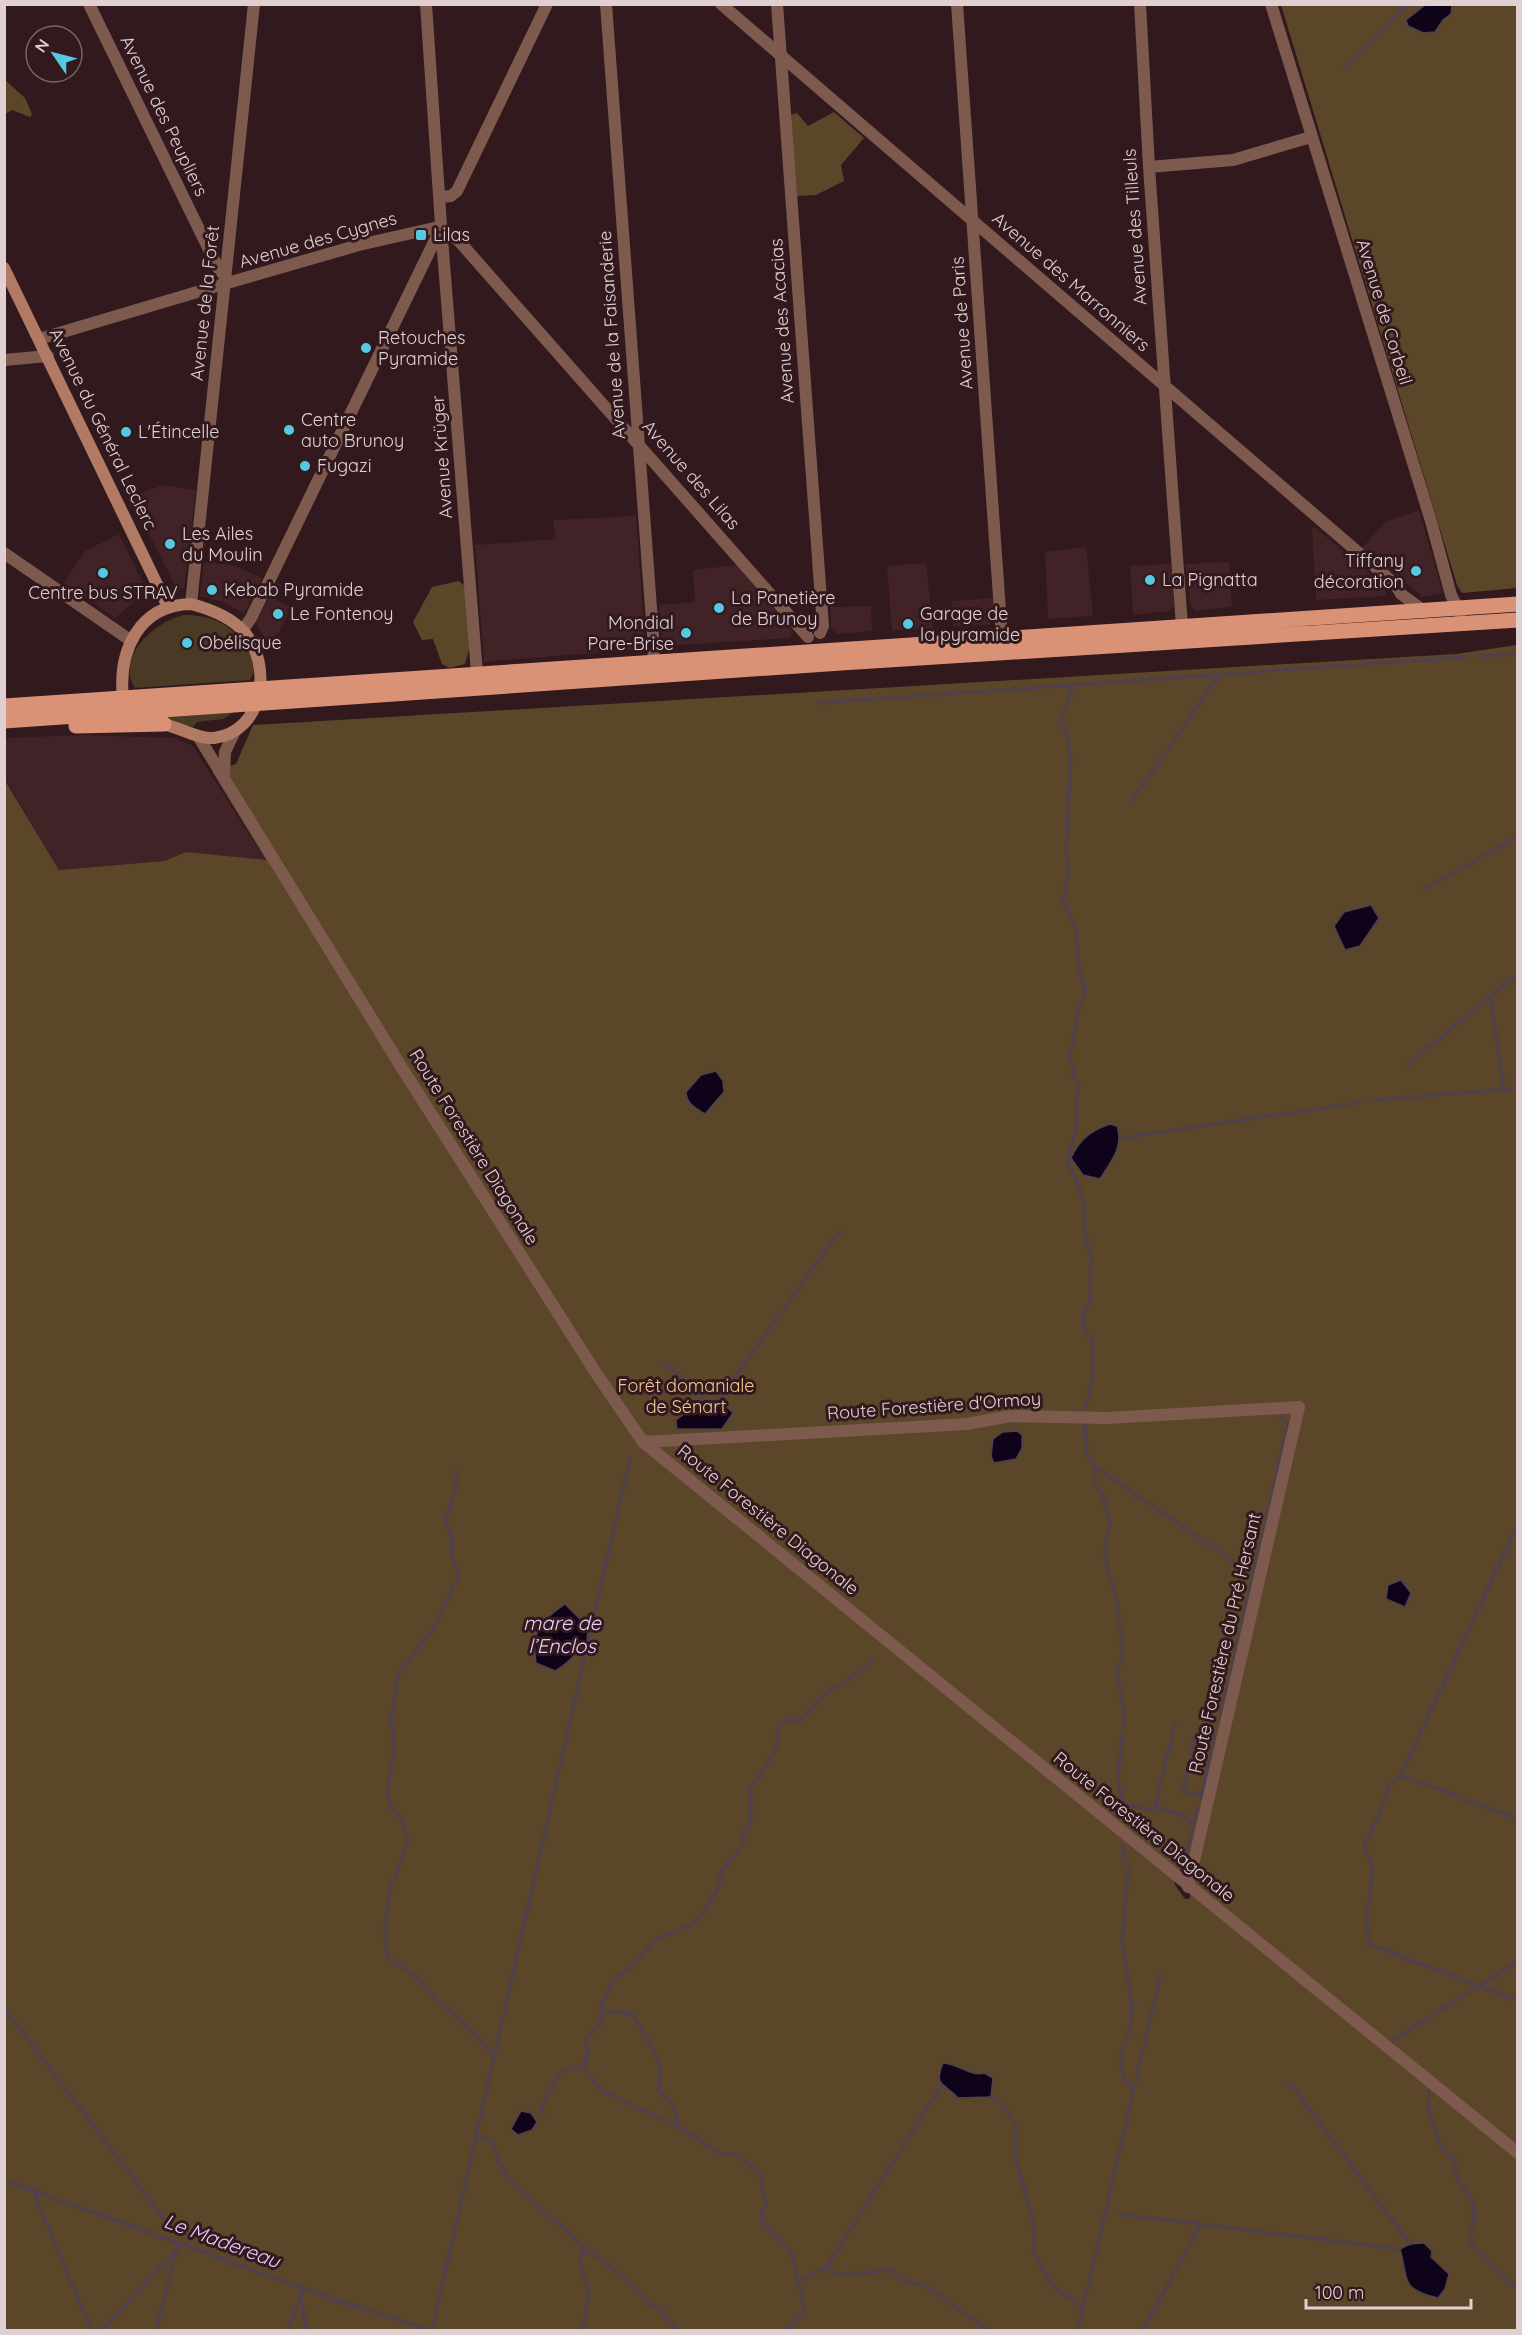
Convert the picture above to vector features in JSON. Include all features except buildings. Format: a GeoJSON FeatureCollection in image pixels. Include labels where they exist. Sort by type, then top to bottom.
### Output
{"type":"FeatureCollection","features":[{"type":"Feature","properties":{"kind":"main road","name":"Avenue du Général Leclerc"},"geometry":{"type":"LineString","coordinates":[[4,268],[168,608]]}},
{"type":"Feature","properties":{"kind":"main road"},"geometry":{"type":"LineString","coordinates":[[191,604],[216,613],[243,630],[256,652],[259,695],[254,712],[235,731],[214,738],[198,736],[138,712],[123,698],[122,672],[130,640],[140,627],[168,608],[191,604]]}},
{"type":"Feature","properties":{"kind":"main road"},"geometry":{"type":"LineString","coordinates":[[4,721],[138,712],[259,695],[477,674],[1182,626],[1390,616],[1424,611],[1518,604]]}},
{"type":"Feature","properties":{"kind":"main road"},"geometry":{"type":"LineString","coordinates":[[4,706],[123,698],[259,695],[1518,620]]}},
{"type":"Feature","properties":{"kind":"main road"},"geometry":{"type":"LineString","coordinates":[[54,717],[69,726],[164,724]]}},
{"type":"Feature","properties":{"kind":"street","name":"Avenue des Peupliers"},"geometry":{"type":"LineString","coordinates":[[89,4],[224,280]]}},
{"type":"Feature","properties":{"kind":"street","name":"Avenue de la Forêt"},"geometry":{"type":"LineString","coordinates":[[191,604],[254,4]]}},
{"type":"Feature","properties":{"kind":"street","name":"Avenue Krüger"},"geometry":{"type":"LineString","coordinates":[[426,4],[441,197],[440,232],[477,674]]}},
{"type":"Feature","properties":{"kind":"street"},"geometry":{"type":"LineString","coordinates":[[441,197],[451,196],[457,191],[547,4]]}},
{"type":"Feature","properties":{"kind":"street","name":"Avenue de la Faisanderie"},"geometry":{"type":"LineString","coordinates":[[606,4],[654,648],[653,662]]}},
{"type":"Feature","properties":{"kind":"street","name":"Avenue des Marronniers"},"geometry":{"type":"LineString","coordinates":[[721,4],[1397,588],[1401,594],[1424,611]]}},
{"type":"Feature","properties":{"kind":"street","name":"Avenue des Acacias"},"geometry":{"type":"LineString","coordinates":[[777,4],[823,626],[814,635]]}},
{"type":"Feature","properties":{"kind":"street","name":"Avenue de Paris"},"geometry":{"type":"LineString","coordinates":[[957,4],[1002,639]]}},
{"type":"Feature","properties":{"kind":"street","name":"Avenue des Tilleuls"},"geometry":{"type":"LineString","coordinates":[[1140,4],[1149,167],[1182,626]]}},
{"type":"Feature","properties":{"kind":"street","name":"Avenue de Corbeil"},"geometry":{"type":"LineString","coordinates":[[1271,4],[1456,609]]}},
{"type":"Feature","properties":{"kind":"street"},"geometry":{"type":"LineString","coordinates":[[1149,167],[1233,160],[1311,137]]}},
{"type":"Feature","properties":{"kind":"street","name":"Avenue des Cygnes"},"geometry":{"type":"LineString","coordinates":[[39,339],[224,280],[359,245],[440,232]]}},
{"type":"Feature","properties":{"kind":"street"},"geometry":{"type":"LineString","coordinates":[[243,630],[251,618],[440,232]]}},
{"type":"Feature","properties":{"kind":"street","name":"Avenue des Lilas"},"geometry":{"type":"LineString","coordinates":[[440,232],[458,240],[814,635],[829,640],[831,649]]}},
{"type":"Feature","properties":{"kind":"street"},"geometry":{"type":"LineString","coordinates":[[4,360],[48,356]]}},
{"type":"Feature","properties":{"kind":"street"},"geometry":{"type":"LineString","coordinates":[[4,553],[130,640]]}},
{"type":"Feature","properties":{"kind":"street"},"geometry":{"type":"LineString","coordinates":[[1374,630],[1390,616],[1397,588]]}},
{"type":"Feature","properties":{"kind":"street"},"geometry":{"type":"LineString","coordinates":[[1456,609],[1473,624]]}},
{"type":"Feature","properties":{"kind":"street"},"geometry":{"type":"LineString","coordinates":[[797,652],[814,635]]}},
{"type":"Feature","properties":{"kind":"street"},"geometry":{"type":"LineString","coordinates":[[224,774],[225,752],[235,731]]}},
{"type":"Feature","properties":{"kind":"street","name":"Route Forestière Diagonale"},"geometry":{"type":"LineString","coordinates":[[198,736],[218,769],[224,774],[264,846],[402,1068],[596,1373],[643,1442],[1518,2153]]}},
{"type":"Feature","properties":{"kind":"street","name":"Route Forestière d'Ormoy"},"geometry":{"type":"LineString","coordinates":[[643,1442],[967,1424],[1010,1416],[1107,1418],[1299,1407]]}},
{"type":"Feature","properties":{"kind":"street","name":"Route Forestière du Pré Hersant"},"geometry":{"type":"LineString","coordinates":[[1188,1887],[1299,1407]]}},
{"type":"Feature","properties":{"kind":"shaded area"},"geometry":{"type":"Polygon","coordinates":[[[163,485],[196,490],[184,588],[177,589],[130,497],[163,485]]]}},
{"type":"Feature","properties":{"kind":"shaded area"},"geometry":{"type":"Polygon","coordinates":[[[1419,510],[1443,593],[1423,597],[1362,548],[1385,522],[1419,510]]]}},
{"type":"Feature","properties":{"kind":"shaded area"},"geometry":{"type":"Polygon","coordinates":[[[636,516],[645,643],[640,649],[484,662],[475,545],[556,539],[553,520],[636,516]]]}},
{"type":"Feature","properties":{"kind":"shaded area"},"geometry":{"type":"Polygon","coordinates":[[[1315,527],[1385,587],[1387,596],[1316,600],[1312,528],[1315,527]]]}},
{"type":"Feature","properties":{"kind":"shaded area","name":"Centre bus STRAV"},"geometry":{"type":"Polygon","coordinates":[[[119,534],[147,591],[115,618],[64,582],[85,551],[119,534]]]}},
{"type":"Feature","properties":{"kind":"shaded area"},"geometry":{"type":"Polygon","coordinates":[[[1086,547],[1093,616],[1048,619],[1045,552],[1086,547]]]}},
{"type":"Feature","properties":{"kind":"shaded area"},"geometry":{"type":"Polygon","coordinates":[[[204,562],[234,565],[262,578],[244,614],[223,602],[200,596],[204,562]]]}},
{"type":"Feature","properties":{"kind":"shaded area"},"geometry":{"type":"Polygon","coordinates":[[[1229,562],[1232,607],[1196,611],[1191,607],[1185,564],[1229,562]]]}},
{"type":"Feature","properties":{"kind":"shaded area"},"geometry":{"type":"Polygon","coordinates":[[[926,563],[933,628],[892,631],[887,566],[926,563]]]}},
{"type":"Feature","properties":{"kind":"shaded area"},"geometry":{"type":"Polygon","coordinates":[[[1171,564],[1175,604],[1170,611],[1133,615],[1130,566],[1171,564]]]}},
{"type":"Feature","properties":{"kind":"shaded area"},"geometry":{"type":"Polygon","coordinates":[[[737,565],[793,632],[790,638],[662,646],[659,605],[695,602],[693,570],[737,565]]]}},
{"type":"Feature","properties":{"kind":"shaded area"},"geometry":{"type":"Polygon","coordinates":[[[277,583],[282,585],[275,599],[291,607],[279,632],[267,642],[256,623],[277,583]]]}},
{"type":"Feature","properties":{"kind":"shaded area"},"geometry":{"type":"Polygon","coordinates":[[[993,598],[994,620],[989,625],[954,626],[952,601],[993,598]]]}},
{"type":"Feature","properties":{"kind":"shaded area"},"geometry":{"type":"Polygon","coordinates":[[[871,606],[872,631],[837,634],[831,628],[830,607],[871,606]]]}},
{"type":"Feature","properties":{"kind":"shaded area"},"geometry":{"type":"Polygon","coordinates":[[[184,615],[212,619],[235,633],[247,647],[254,664],[250,680],[135,688],[130,676],[130,664],[134,653],[151,632],[173,618],[184,615]]]}},
{"type":"Feature","properties":{"kind":"shaded area"},"geometry":{"type":"Polygon","coordinates":[[[237,710],[223,719],[197,722],[192,728],[156,715],[237,710]]]}},
{"type":"Feature","properties":{"kind":"shaded area"},"geometry":{"type":"Polygon","coordinates":[[[82,735],[176,738],[193,746],[266,861],[186,852],[165,861],[59,870],[5,779],[4,738],[82,735]]]}},
{"type":"Feature","properties":{"kind":"green space"},"geometry":{"type":"Polygon","coordinates":[[[1281,5],[1517,5],[1517,588],[1462,593],[1457,585],[1281,5]]]}},
{"type":"Feature","properties":{"kind":"green space"},"geometry":{"type":"Polygon","coordinates":[[[5,80],[25,98],[32,114],[30,117],[12,110],[5,114],[5,80]]]}},
{"type":"Feature","properties":{"kind":"green space"},"geometry":{"type":"Polygon","coordinates":[[[834,112],[864,138],[841,165],[844,181],[816,195],[797,196],[790,115],[797,113],[808,126],[834,112]]]}},
{"type":"Feature","properties":{"kind":"green space"},"geometry":{"type":"Polygon","coordinates":[[[459,581],[466,587],[475,627],[465,664],[450,668],[442,664],[433,639],[422,640],[413,622],[432,587],[459,581]]]}},
{"type":"Feature","properties":{"kind":"green space","name":"Forêt domaniale de Sénart"},"geometry":{"type":"Polygon","coordinates":[[[1517,645],[1517,2330],[5,2330],[4,779],[59,870],[164,861],[186,852],[266,860],[212,771],[236,764],[253,725],[1456,654],[1517,645]],[[1192,1865],[1173,1873],[1175,1885],[1185,1899],[1189,1899],[1194,1884],[1192,1865]]]}},
{"type":"Feature","properties":{"kind":"water"},"geometry":{"type":"Polygon","coordinates":[[[1425,5],[1452,5],[1451,14],[1443,20],[1435,32],[1423,33],[1408,26],[1406,20],[1425,5]]]}},
{"type":"Feature","properties":{"kind":"water"},"geometry":{"type":"Polygon","coordinates":[[[1371,905],[1379,918],[1360,946],[1345,950],[1334,926],[1344,912],[1371,905]]]}},
{"type":"Feature","properties":{"kind":"water"},"geometry":{"type":"Polygon","coordinates":[[[716,1071],[723,1081],[724,1092],[705,1114],[690,1103],[686,1092],[701,1075],[716,1071]]]}},
{"type":"Feature","properties":{"kind":"water"},"geometry":{"type":"Polygon","coordinates":[[[1110,1124],[1117,1126],[1119,1134],[1118,1147],[1112,1160],[1100,1179],[1083,1175],[1071,1158],[1074,1151],[1086,1136],[1110,1124]]]}},
{"type":"Feature","properties":{"kind":"water"},"geometry":{"type":"Polygon","coordinates":[[[705,1399],[722,1403],[733,1413],[722,1429],[677,1429],[676,1420],[705,1399]]]}},
{"type":"Feature","properties":{"kind":"water"},"geometry":{"type":"Polygon","coordinates":[[[1017,1431],[1022,1435],[1022,1448],[1016,1459],[994,1463],[991,1456],[993,1439],[1003,1432],[1017,1431]]]}},
{"type":"Feature","properties":{"kind":"water"},"geometry":{"type":"Polygon","coordinates":[[[1401,1580],[1411,1593],[1405,1607],[1386,1599],[1388,1585],[1401,1580]]]}},
{"type":"Feature","properties":{"kind":"water","name":"mare de l’Enclos"},"geometry":{"type":"Polygon","coordinates":[[[565,1604],[588,1627],[587,1642],[555,1671],[536,1663],[536,1635],[549,1616],[565,1604]]]}},
{"type":"Feature","properties":{"kind":"water"},"geometry":{"type":"Polygon","coordinates":[[[943,2063],[974,2073],[984,2073],[993,2078],[991,2097],[958,2098],[940,2081],[939,2076],[943,2063]]]}},
{"type":"Feature","properties":{"kind":"water"},"geometry":{"type":"Polygon","coordinates":[[[521,2111],[531,2113],[537,2122],[532,2130],[518,2135],[511,2129],[521,2111]]]}},
{"type":"Feature","properties":{"kind":"water"},"geometry":{"type":"Polygon","coordinates":[[[1424,2243],[1432,2251],[1431,2257],[1449,2274],[1445,2289],[1438,2298],[1417,2291],[1408,2282],[1406,2276],[1400,2249],[1410,2244],[1424,2243]]]}},
{"type":"Feature","properties":{"kind":"waterway"},"geometry":{"type":"LineString","coordinates":[[1344,69],[1408,4]]}},
{"type":"Feature","properties":{"kind":"waterway"},"geometry":{"type":"LineString","coordinates":[[1479,656],[1518,654]]}},
{"type":"Feature","properties":{"kind":"waterway"},"geometry":{"type":"LineString","coordinates":[[818,703],[1464,657]]}},
{"type":"Feature","properties":{"kind":"waterway"},"geometry":{"type":"LineString","coordinates":[[1131,802],[1219,675]]}},
{"type":"Feature","properties":{"kind":"waterway"},"geometry":{"type":"LineString","coordinates":[[1072,685],[1071,695],[1059,722],[1066,730],[1071,760],[1066,852],[1069,868],[1063,900],[1076,929],[1079,969],[1086,990],[1080,1005],[1070,1056],[1072,1077],[1079,1083],[1076,1110],[1078,1121],[1067,1161],[1080,1188],[1085,1215],[1084,1230],[1091,1257],[1090,1303],[1083,1313],[1084,1328],[1092,1340],[1093,1356],[1092,1381],[1085,1409]]}},
{"type":"Feature","properties":{"kind":"waterway"},"geometry":{"type":"LineString","coordinates":[[1424,889],[1518,837]]}},
{"type":"Feature","properties":{"kind":"waterway"},"geometry":{"type":"LineString","coordinates":[[1409,1064],[1518,973]]}},
{"type":"Feature","properties":{"kind":"waterway"},"geometry":{"type":"LineString","coordinates":[[1490,996],[1504,1089]]}},
{"type":"Feature","properties":{"kind":"waterway"},"geometry":{"type":"LineString","coordinates":[[1375,1100],[1518,1088]]}},
{"type":"Feature","properties":{"kind":"waterway"},"geometry":{"type":"LineString","coordinates":[[1121,1138],[1363,1102]]}},
{"type":"Feature","properties":{"kind":"waterway"},"geometry":{"type":"LineString","coordinates":[[717,1402],[839,1232]]}},
{"type":"Feature","properties":{"kind":"waterway"},"geometry":{"type":"LineString","coordinates":[[665,1363],[705,1399]]}},
{"type":"Feature","properties":{"kind":"waterway"},"geometry":{"type":"LineString","coordinates":[[1219,1724],[1288,1424],[1280,1415]]}},
{"type":"Feature","properties":{"kind":"waterway"},"geometry":{"type":"LineString","coordinates":[[1085,1424],[1087,1453],[1095,1467],[1094,1483],[1102,1494],[1110,1520],[1104,1554],[1117,1600],[1123,1659],[1117,1670],[1125,1720],[1122,1729]]}},
{"type":"Feature","properties":{"kind":"waterway"},"geometry":{"type":"LineString","coordinates":[[432,2330],[630,1458]]}},
{"type":"Feature","properties":{"kind":"waterway"},"geometry":{"type":"LineString","coordinates":[[1095,1467],[1254,1575]]}},
{"type":"Feature","properties":{"kind":"waterway"},"geometry":{"type":"LineString","coordinates":[[456,1470],[455,1492],[445,1523],[452,1535],[451,1554],[459,1575],[434,1627],[398,1674],[391,1721],[394,1746],[387,1795],[394,1811],[403,1821],[409,1840],[391,1886],[384,1931],[388,1957],[420,1980],[435,1999],[458,2017],[489,2050],[495,2052]]}},
{"type":"Feature","properties":{"kind":"waterway"},"geometry":{"type":"LineString","coordinates":[[4,1503],[6,1495]]}},
{"type":"Feature","properties":{"kind":"waterway"},"geometry":{"type":"LineString","coordinates":[[1516,1528],[1401,1775],[1518,1819]]}},
{"type":"Feature","properties":{"kind":"waterway"},"geometry":{"type":"LineString","coordinates":[[582,2066],[588,2056],[586,2039],[600,2024],[603,2011],[600,2007],[614,1979],[632,1967],[654,1941],[692,1924],[701,1917],[719,1886],[720,1874],[742,1845],[744,1831],[751,1822],[750,1790],[776,1749],[778,1728],[789,1719],[801,1721],[825,1693],[847,1681],[874,1659]]}},
{"type":"Feature","properties":{"kind":"waterway"},"geometry":{"type":"LineString","coordinates":[[1175,1724],[1155,1806],[1184,1816],[1194,1824]]}},
{"type":"Feature","properties":{"kind":"waterway"},"geometry":{"type":"LineString","coordinates":[[1196,1732],[1183,1791],[1201,1795]]}},
{"type":"Feature","properties":{"kind":"waterway"},"geometry":{"type":"LineString","coordinates":[[1201,1798],[1215,1734]]}},
{"type":"Feature","properties":{"kind":"waterway"},"geometry":{"type":"LineString","coordinates":[[1117,1816],[1123,1804],[1118,1780],[1122,1736]]}},
{"type":"Feature","properties":{"kind":"waterway"},"geometry":{"type":"LineString","coordinates":[[1401,1775],[1389,1785],[1384,1803],[1364,1846],[1372,1865],[1370,1897],[1366,1911],[1369,1944],[1518,2001]]}},
{"type":"Feature","properties":{"kind":"waterway"},"geometry":{"type":"LineString","coordinates":[[1123,1804],[1146,1809],[1156,1808]]}},
{"type":"Feature","properties":{"kind":"waterway"},"geometry":{"type":"LineString","coordinates":[[1184,1865],[1198,1807]]}},
{"type":"Feature","properties":{"kind":"waterway"},"geometry":{"type":"LineString","coordinates":[[1123,1844],[1123,1858],[1129,1866],[1122,1940],[1132,2008],[1130,2029],[1120,2060],[1125,2082],[1134,2090]]}},
{"type":"Feature","properties":{"kind":"waterway"},"geometry":{"type":"LineString","coordinates":[[1392,2041],[1518,1961]]}},
{"type":"Feature","properties":{"kind":"waterway"},"geometry":{"type":"LineString","coordinates":[[1078,2330],[1161,1972]]}},
{"type":"Feature","properties":{"kind":"waterway"},"geometry":{"type":"LineString","coordinates":[[4,2008],[171,2228]]}},
{"type":"Feature","properties":{"kind":"waterway"},"geometry":{"type":"LineString","coordinates":[[603,2011],[633,2014],[657,2060],[660,2069],[658,2089],[673,2106],[680,2129]]}},
{"type":"Feature","properties":{"kind":"waterway"},"geometry":{"type":"LineString","coordinates":[[544,2114],[542,2106],[561,2073],[582,2066],[603,2091],[693,2135],[720,2154],[735,2154],[759,2172],[766,2205],[762,2212],[762,2220],[791,2251],[805,2311],[787,2330]]}},
{"type":"Feature","properties":{"kind":"waterway"},"geometry":{"type":"LineString","coordinates":[[1289,2082],[1410,2244]]}},
{"type":"Feature","properties":{"kind":"waterway"},"geometry":{"type":"LineString","coordinates":[[798,2281],[826,2268],[941,2086],[945,2087]]}},
{"type":"Feature","properties":{"kind":"waterway"},"geometry":{"type":"LineString","coordinates":[[1429,2090],[1429,2095]]}},
{"type":"Feature","properties":{"kind":"waterway"},"geometry":{"type":"LineString","coordinates":[[990,2097],[1002,2103],[1016,2125],[1016,2161],[1032,2215],[1035,2241],[1033,2252],[1053,2287],[1074,2300],[1083,2309]]}},
{"type":"Feature","properties":{"kind":"waterway"},"geometry":{"type":"LineString","coordinates":[[1428,2101],[1431,2120],[1443,2150],[1455,2160],[1459,2182],[1473,2204],[1471,2243],[1518,2291]]}},
{"type":"Feature","properties":{"kind":"waterway"},"geometry":{"type":"LineString","coordinates":[[476,2136],[493,2141],[497,2159],[508,2177],[583,2247],[624,2277],[650,2305],[659,2308],[678,2330]]}},
{"type":"Feature","properties":{"kind":"waterway","name":"Le Madereau"},"geometry":{"type":"LineString","coordinates":[[4,2180],[333,2299],[429,2330]]}},
{"type":"Feature","properties":{"kind":"waterway"},"geometry":{"type":"LineString","coordinates":[[36,2192],[35,2197],[92,2330]]}},
{"type":"Feature","properties":{"kind":"waterway"},"geometry":{"type":"LineString","coordinates":[[1118,2214],[1400,2249]]}},
{"type":"Feature","properties":{"kind":"waterway"},"geometry":{"type":"LineString","coordinates":[[1143,2330],[1201,2224]]}},
{"type":"Feature","properties":{"kind":"waterway"},"geometry":{"type":"LineString","coordinates":[[156,2330],[178,2244]]}},
{"type":"Feature","properties":{"kind":"waterway"},"geometry":{"type":"LineString","coordinates":[[583,2247],[580,2262],[589,2293],[583,2330]]}},
{"type":"Feature","properties":{"kind":"waterway"},"geometry":{"type":"LineString","coordinates":[[101,2330],[177,2250]]}},
{"type":"Feature","properties":{"kind":"waterway"},"geometry":{"type":"LineString","coordinates":[[826,2268],[838,2275],[890,2270],[907,2282],[925,2285],[988,2330]]}},
{"type":"Feature","properties":{"kind":"waterway"},"geometry":{"type":"LineString","coordinates":[[302,2288],[301,2297],[306,2330]]}},
{"type":"Feature","properties":{"kind":"waterway"},"geometry":{"type":"LineString","coordinates":[[288,2330],[300,2299]]}},
{"type":"Feature","properties":{"kind":"place","name":"Lilas"},"geometry":{"type":"Point","coordinates":[421,235]}},
{"type":"Feature","properties":{"kind":"place","name":"Retouches Pyramide"},"geometry":{"type":"Point","coordinates":[366,348]}},
{"type":"Feature","properties":{"kind":"place","name":"Centre auto Brunoy"},"geometry":{"type":"Point","coordinates":[289,430]}},
{"type":"Feature","properties":{"kind":"place","name":"L'Étincelle"},"geometry":{"type":"Point","coordinates":[126,432]}},
{"type":"Feature","properties":{"kind":"place","name":"Fugazi"},"geometry":{"type":"Point","coordinates":[305,466]}},
{"type":"Feature","properties":{"kind":"place","name":"Les Ailes du Moulin"},"geometry":{"type":"Point","coordinates":[170,544]}},
{"type":"Feature","properties":{"kind":"place","name":"Tiffany décoration"},"geometry":{"type":"Point","coordinates":[1416,571]}},
{"type":"Feature","properties":{"kind":"place","name":"Centre bus STRAV"},"geometry":{"type":"Point","coordinates":[103,573]}},
{"type":"Feature","properties":{"kind":"place","name":"La Pignatta"},"geometry":{"type":"Point","coordinates":[1150,580]}},
{"type":"Feature","properties":{"kind":"place","name":"Kebab Pyramide"},"geometry":{"type":"Point","coordinates":[212,590]}},
{"type":"Feature","properties":{"kind":"place","name":"La Panetière de Brunoy"},"geometry":{"type":"Point","coordinates":[719,608]}},
{"type":"Feature","properties":{"kind":"place","name":"Le Fontenoy"},"geometry":{"type":"Point","coordinates":[278,614]}},
{"type":"Feature","properties":{"kind":"place","name":"Garage de la pyramide"},"geometry":{"type":"Point","coordinates":[908,624]}},
{"type":"Feature","properties":{"kind":"place","name":"Mondial Pare-Brise"},"geometry":{"type":"Point","coordinates":[686,633]}},
{"type":"Feature","properties":{"kind":"place","name":"Obélisque"},"geometry":{"type":"Point","coordinates":[187,643]}}]}
